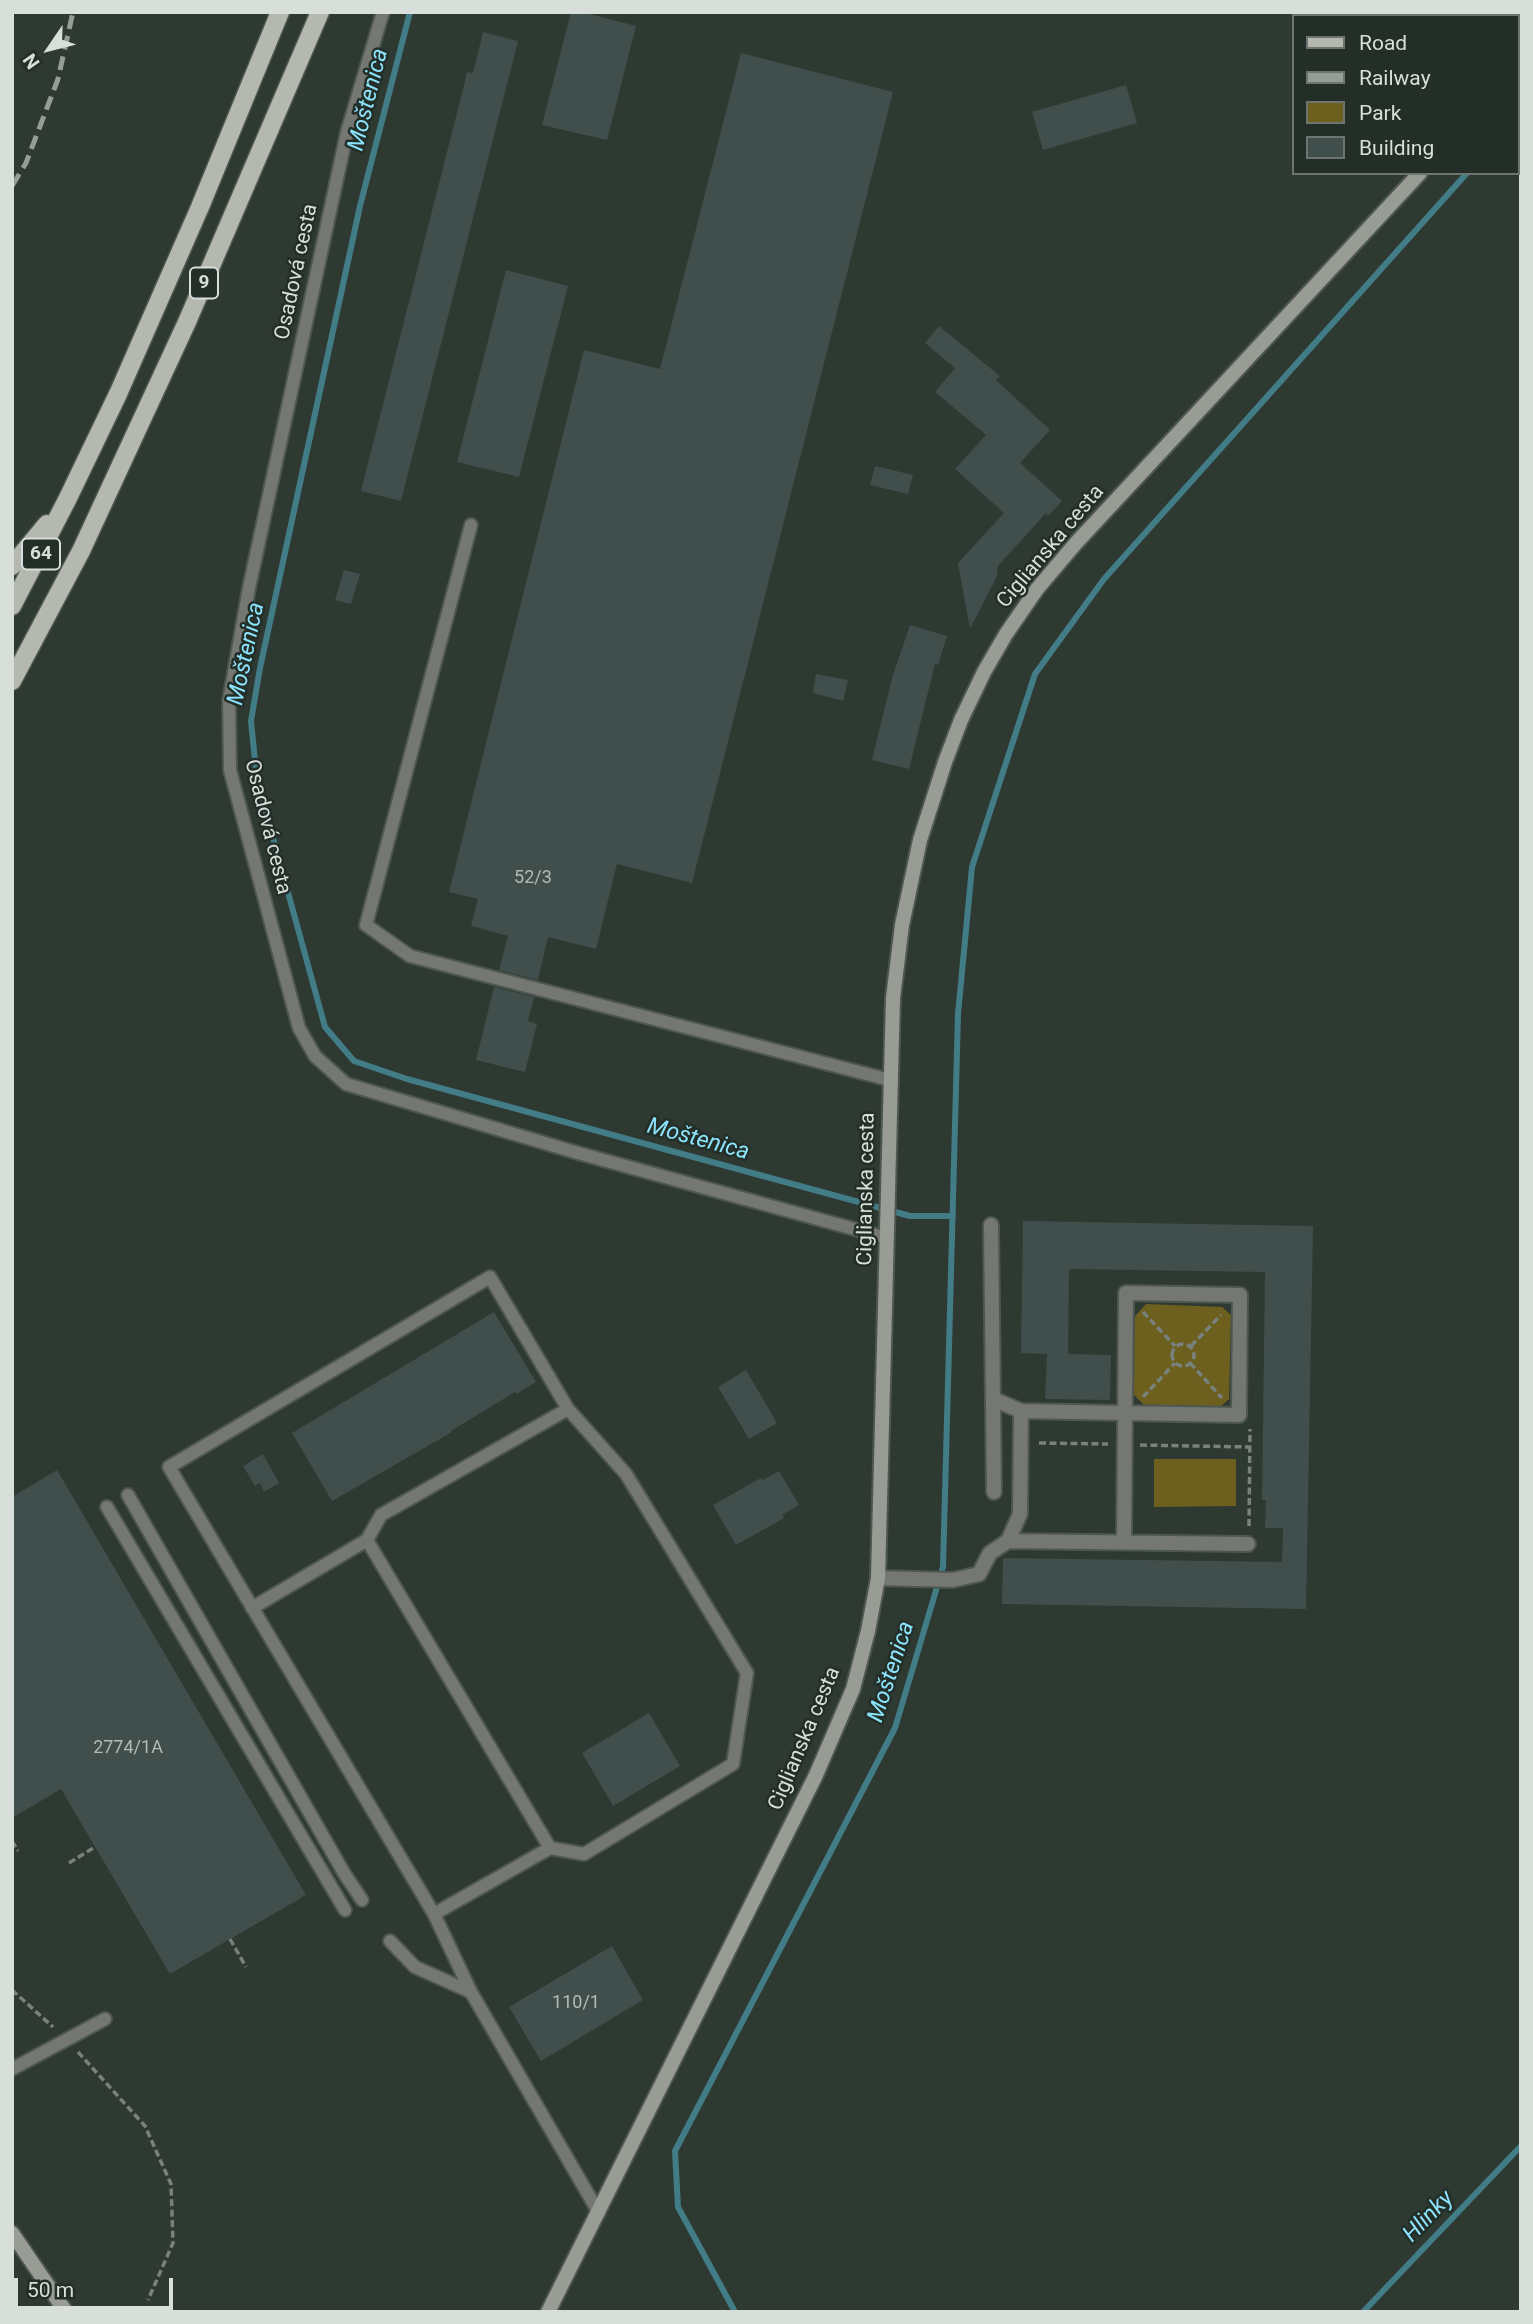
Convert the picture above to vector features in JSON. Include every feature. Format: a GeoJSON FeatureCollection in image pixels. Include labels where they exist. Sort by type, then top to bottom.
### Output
{"type":"FeatureCollection","features":[{"type":"Feature","properties":{"kind":"main road","name":"9"},"geometry":{"type":"LineString","coordinates":[[12,566],[67,500],[118,394],[200,207],[280,12]]}},
{"type":"Feature","properties":{"kind":"main road","name":"9"},"geometry":{"type":"LineString","coordinates":[[12,681],[81,551],[176,346],[320,12]]}},
{"type":"Feature","properties":{"kind":"main road","name":"64"},"geometry":{"type":"LineString","coordinates":[[12,606],[67,500]]}},
{"type":"Feature","properties":{"kind":"street","name":"Ciglianska cesta"},"geometry":{"type":"LineString","coordinates":[[548,2312],[816,1775],[853,1689],[869,1631],[878,1578],[893,998],[902,925],[920,841],[961,720],[1006,634],[1037,589],[1076,543],[1418,175]]}},
{"type":"Feature","properties":{"kind":"street"},"geometry":{"type":"LineString","coordinates":[[991,1226],[995,1492]]}},
{"type":"Feature","properties":{"kind":"street"},"geometry":{"type":"LineString","coordinates":[[993,1399],[1021,1411],[1125,1413],[1141,1413],[1238,1415],[1240,1295],[1126,1293],[1125,1413],[1124,1542]]}},
{"type":"Feature","properties":{"kind":"street"},"geometry":{"type":"LineString","coordinates":[[878,1578],[953,1580],[979,1574],[990,1553],[1008,1541],[1020,1514],[1021,1411]]}},
{"type":"Feature","properties":{"kind":"street"},"geometry":{"type":"LineString","coordinates":[[1008,1541],[1248,1544]]}},
{"type":"Feature","properties":{"kind":"street"},"geometry":{"type":"LineString","coordinates":[[12,2233],[66,2312]]}},
{"type":"Feature","properties":{"kind":"lane","name":"Osadová cesta"},"geometry":{"type":"LineString","coordinates":[[383,12],[347,132],[249,588],[229,701],[230,770],[299,1028],[315,1056],[346,1084],[578,1153],[887,1237]]}},
{"type":"Feature","properties":{"kind":"lane"},"geometry":{"type":"LineString","coordinates":[[471,525],[366,925],[411,956],[890,1080]]}},
{"type":"Feature","properties":{"kind":"lane"},"geometry":{"type":"LineString","coordinates":[[434,1914],[550,1848],[584,1854],[733,1764],[747,1673],[626,1474],[568,1409],[490,1277],[169,1467],[434,1914],[471,1992],[599,2213]]}},
{"type":"Feature","properties":{"kind":"lane"},"geometry":{"type":"LineString","coordinates":[[252,1608],[367,1540],[381,1514],[568,1409]]}},
{"type":"Feature","properties":{"kind":"lane"},"geometry":{"type":"LineString","coordinates":[[128,1495],[337,1861],[362,1900]]}},
{"type":"Feature","properties":{"kind":"lane"},"geometry":{"type":"LineString","coordinates":[[107,1507],[345,1910]]}},
{"type":"Feature","properties":{"kind":"lane"},"geometry":{"type":"LineString","coordinates":[[367,1540],[550,1848]]}},
{"type":"Feature","properties":{"kind":"lane"},"geometry":{"type":"LineString","coordinates":[[390,1941],[415,1967],[471,1992]]}},
{"type":"Feature","properties":{"kind":"lane"},"geometry":{"type":"LineString","coordinates":[[12,2069],[105,2018]]}},
{"type":"Feature","properties":{"kind":"path"},"geometry":{"type":"LineString","coordinates":[[1126,1293],[1175,1346]]}},
{"type":"Feature","properties":{"kind":"path"},"geometry":{"type":"LineString","coordinates":[[1191,1346],[1240,1295]]}},
{"type":"Feature","properties":{"kind":"path"},"geometry":{"type":"LineString","coordinates":[[1180,1343],[1191,1346],[1194,1358],[1191,1363],[1180,1366],[1175,1363],[1172,1352],[1175,1346],[1180,1343]]}},
{"type":"Feature","properties":{"kind":"path"},"geometry":{"type":"LineString","coordinates":[[1142,1445],[1144,1427],[1138,1402],[1175,1363]]}},
{"type":"Feature","properties":{"kind":"path"},"geometry":{"type":"LineString","coordinates":[[1191,1363],[1238,1415],[1251,1419],[1248,1544]]}},
{"type":"Feature","properties":{"kind":"path"},"geometry":{"type":"LineString","coordinates":[[12,1840],[18,1851]]}},
{"type":"Feature","properties":{"kind":"path"},"geometry":{"type":"LineString","coordinates":[[69,1863],[95,1847]]}},
{"type":"Feature","properties":{"kind":"path"},"geometry":{"type":"LineString","coordinates":[[230,1939],[246,1967]]}},
{"type":"Feature","properties":{"kind":"path"},"geometry":{"type":"LineString","coordinates":[[12,1990],[66,2039],[145,2126],[171,2184],[173,2243],[148,2301]]}},
{"type":"Feature","properties":{"kind":"green space"},"geometry":{"type":"Polygon","coordinates":[[[1146,1304],[1222,1307],[1231,1315],[1229,1399],[1219,1408],[1144,1405],[1133,1394],[1135,1316],[1146,1304]]]}},
{"type":"Feature","properties":{"kind":"green space"},"geometry":{"type":"Polygon","coordinates":[[[1154,1459],[1236,1459],[1236,1506],[1154,1507],[1154,1459]]]}},
{"type":"Feature","properties":{"kind":"building"},"geometry":{"type":"Polygon","coordinates":[[[571,12],[582,12],[636,26],[607,140],[542,125],[571,12]]]}},
{"type":"Feature","properties":{"kind":"building"},"geometry":{"type":"Polygon","coordinates":[[[483,32],[518,41],[401,501],[361,491],[467,72],[473,73],[483,32]]]}},
{"type":"Feature","properties":{"kind":"building"},"geometry":{"type":"Polygon","coordinates":[[[741,53],[893,92],[692,883],[617,864],[596,949],[548,937],[538,980],[499,970],[508,936],[471,926],[478,899],[449,892],[584,350],[660,369],[741,53]]]}},
{"type":"Feature","properties":{"kind":"building"},"geometry":{"type":"Polygon","coordinates":[[[1126,85],[1137,123],[1043,150],[1032,112],[1126,85]]]}},
{"type":"Feature","properties":{"kind":"building"},"geometry":{"type":"Polygon","coordinates":[[[506,270],[568,286],[519,477],[457,462],[506,270]]]}},
{"type":"Feature","properties":{"kind":"building"},"geometry":{"type":"Polygon","coordinates":[[[939,326],[1000,376],[996,380],[1050,430],[1020,463],[1062,501],[1048,516],[1046,513],[998,566],[997,576],[970,629],[958,563],[1004,513],[955,469],[986,435],[935,392],[955,368],[925,343],[939,326]]]}},
{"type":"Feature","properties":{"kind":"building"},"geometry":{"type":"Polygon","coordinates":[[[875,466],[913,475],[908,494],[870,485],[875,466]]]}},
{"type":"Feature","properties":{"kind":"building"},"geometry":{"type":"Polygon","coordinates":[[[344,570],[360,574],[351,604],[335,600],[344,570]]]}},
{"type":"Feature","properties":{"kind":"building"},"geometry":{"type":"Polygon","coordinates":[[[910,625],[947,636],[938,665],[935,664],[909,769],[872,760],[892,678],[910,625]]]}},
{"type":"Feature","properties":{"kind":"building"},"geometry":{"type":"Polygon","coordinates":[[[816,674],[848,680],[843,701],[813,693],[816,674]]]}},
{"type":"Feature","properties":{"kind":"building"},"geometry":{"type":"Polygon","coordinates":[[[494,987],[534,997],[528,1021],[537,1024],[525,1072],[476,1060],[494,987]]]}},
{"type":"Feature","properties":{"kind":"building"},"geometry":{"type":"Polygon","coordinates":[[[1023,1221],[1313,1226],[1306,1609],[1002,1604],[1003,1558],[1282,1562],[1283,1528],[1265,1528],[1266,1500],[1262,1500],[1265,1272],[1069,1269],[1068,1354],[1111,1355],[1110,1400],[1045,1399],[1047,1354],[1021,1353],[1023,1221]]]}},
{"type":"Feature","properties":{"kind":"building"},"geometry":{"type":"Polygon","coordinates":[[[494,1312],[536,1382],[332,1501],[292,1433],[494,1312]]]}},
{"type":"Feature","properties":{"kind":"building"},"geometry":{"type":"Polygon","coordinates":[[[746,1370],[777,1423],[749,1439],[718,1387],[746,1370]]]}},
{"type":"Feature","properties":{"kind":"building"},"geometry":{"type":"Polygon","coordinates":[[[263,1454],[279,1483],[264,1492],[260,1483],[255,1486],[243,1466],[263,1454]]]}},
{"type":"Feature","properties":{"kind":"building"},"geometry":{"type":"Polygon","coordinates":[[[57,1470],[306,1895],[170,1974],[61,1789],[12,1818],[12,1497],[57,1470]]]}},
{"type":"Feature","properties":{"kind":"building"},"geometry":{"type":"Polygon","coordinates":[[[779,1471],[799,1505],[782,1515],[784,1518],[736,1545],[713,1505],[779,1471]]]}},
{"type":"Feature","properties":{"kind":"building"},"geometry":{"type":"Polygon","coordinates":[[[649,1713],[680,1766],[613,1806],[582,1753],[649,1713]]]}},
{"type":"Feature","properties":{"kind":"building"},"geometry":{"type":"Polygon","coordinates":[[[612,1946],[643,2000],[541,2061],[509,2007],[612,1946]]]}},
{"type":"Feature","properties":{"kind":"waterway","name":"Moštenica"},"geometry":{"type":"LineString","coordinates":[[410,12],[360,206],[260,668],[251,721],[257,780],[325,1027],[354,1061],[407,1079],[910,1216],[953,1216]]}},
{"type":"Feature","properties":{"kind":"waterway"},"geometry":{"type":"LineString","coordinates":[[735,2312],[678,2207],[675,2151],[895,1728],[943,1567],[958,1014],[972,867],[1035,674],[1104,579],[1465,175]]}},
{"type":"Feature","properties":{"kind":"waterway","name":"Hlinky"},"geometry":{"type":"LineString","coordinates":[[1363,2312],[1521,2146]]}},
{"type":"Feature","properties":{"kind":"railway"},"geometry":{"type":"LineString","coordinates":[[12,186],[26,163],[58,79],[73,12]]}}]}
